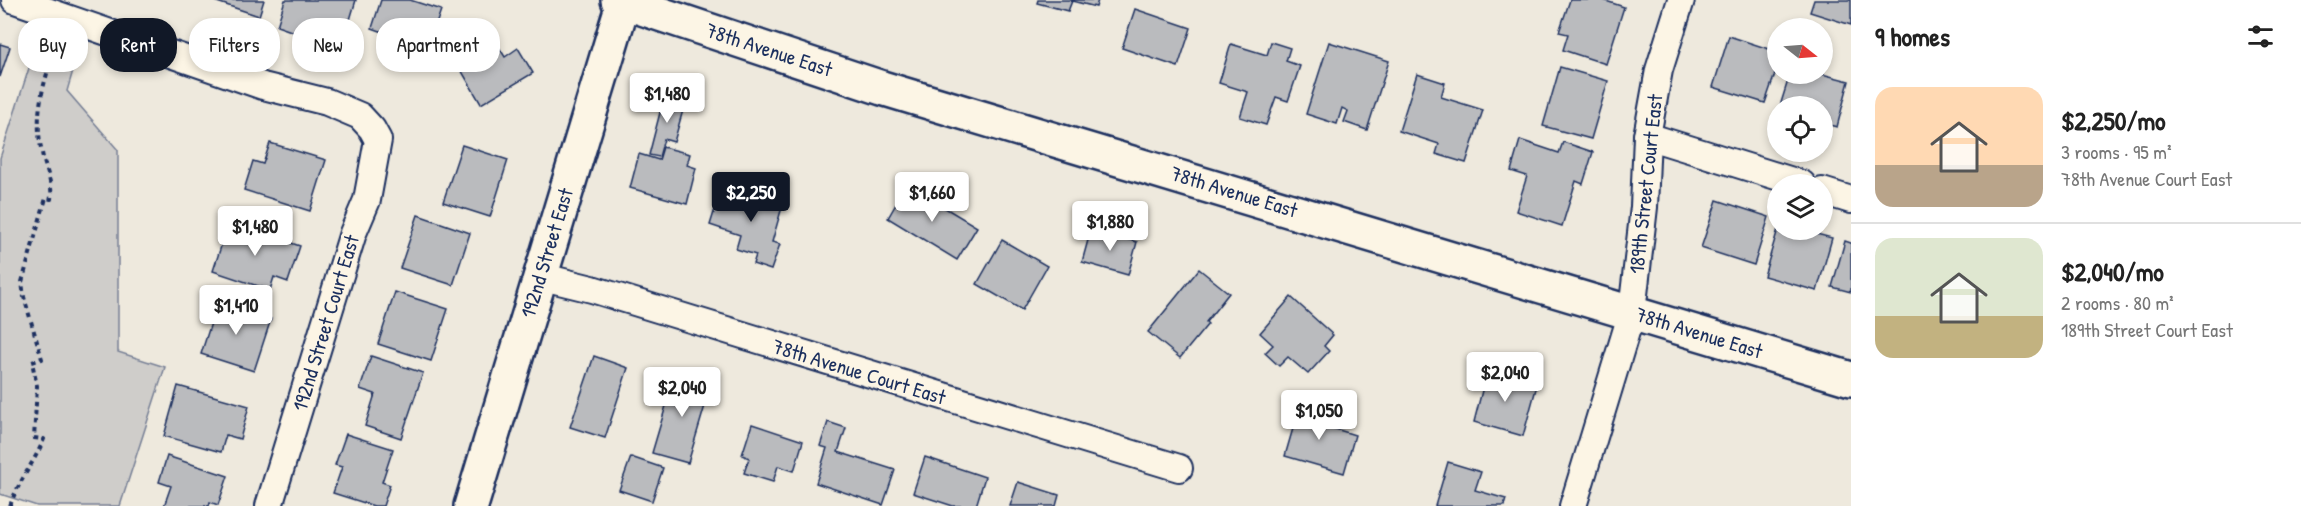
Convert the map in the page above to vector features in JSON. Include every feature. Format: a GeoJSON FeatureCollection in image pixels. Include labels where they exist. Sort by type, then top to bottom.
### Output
{"type":"FeatureCollection","features":[{"type":"Feature","properties":{"kind":"street"},"geometry":{"type":"LineString","coordinates":[[15,0],[66,17]]}},
{"type":"Feature","properties":{"kind":"street","name":"189th Street Court East"},"geometry":{"type":"LineString","coordinates":[[1573,506],[1632,312],[1644,207],[1647,136],[1659,70],[1681,0]]}},
{"type":"Feature","properties":{"kind":"street","name":"192nd Street East"},"geometry":{"type":"LineString","coordinates":[[471,506],[621,1]]}},
{"type":"Feature","properties":{"kind":"street","name":"78th Avenue East"},"geometry":{"type":"LineString","coordinates":[[621,1],[882,88],[1851,379]]}},
{"type":"Feature","properties":{"kind":"street","name":"192nd Street Court East"},"geometry":{"type":"LineString","coordinates":[[66,17],[263,86],[327,102],[360,116],[378,140],[367,200],[353,233],[268,506]]}},
{"type":"Feature","properties":{"kind":"street"},"geometry":{"type":"LineString","coordinates":[[1647,136],[1770,174]]}},
{"type":"Feature","properties":{"kind":"street"},"geometry":{"type":"LineString","coordinates":[[1833,194],[1851,200]]}},
{"type":"Feature","properties":{"kind":"street","name":"78th Avenue Court East"},"geometry":{"type":"LineString","coordinates":[[539,276],[603,293],[1179,468]]}},
{"type":"Feature","properties":{"kind":"path"},"geometry":{"type":"LineString","coordinates":[[10,506],[17,486],[44,439],[34,438],[37,386],[32,362],[42,359],[24,297],[22,282],[46,198],[51,199],[53,188],[42,154],[38,118],[45,76],[66,17]]}},
{"type":"Feature","properties":{"kind":"shaded area"},"geometry":{"type":"Polygon","coordinates":[[[28,72],[73,72],[67,91],[118,150],[118,352],[165,367],[120,506],[37,506],[0,494],[0,158],[28,72]]]}},
{"type":"Feature","properties":{"kind":"building"},"geometry":{"type":"Polygon","coordinates":[[[211,0],[264,0],[259,16],[211,0]]]}},
{"type":"Feature","properties":{"kind":"building"},"geometry":{"type":"Polygon","coordinates":[[[285,0],[356,0],[351,18],[292,18],[292,31],[280,27],[279,18],[285,0]]]}},
{"type":"Feature","properties":{"kind":"building"},"geometry":{"type":"Polygon","coordinates":[[[381,0],[410,0],[441,10],[438,18],[376,18],[376,29],[372,28],[381,0]]]}},
{"type":"Feature","properties":{"kind":"building"},"geometry":{"type":"Polygon","coordinates":[[[1038,0],[1098,0],[1096,7],[1072,1],[1068,11],[1037,3],[1038,0]]]}},
{"type":"Feature","properties":{"kind":"building"},"geometry":{"type":"Polygon","coordinates":[[[1570,0],[1603,0],[1624,7],[1606,64],[1563,50],[1568,34],[1559,32],[1570,0]]]}},
{"type":"Feature","properties":{"kind":"building"},"geometry":{"type":"Polygon","coordinates":[[[1814,0],[1851,0],[1851,25],[1833,18],[1810,12],[1814,0]]]}},
{"type":"Feature","properties":{"kind":"building"},"geometry":{"type":"Polygon","coordinates":[[[1135,9],[1191,28],[1178,67],[1122,48],[1135,9]]]}},
{"type":"Feature","properties":{"kind":"building"},"geometry":{"type":"Polygon","coordinates":[[[1729,36],[1767,48],[1767,84],[1772,84],[1765,103],[1713,87],[1729,36]]]}},
{"type":"Feature","properties":{"kind":"building"},"geometry":{"type":"Polygon","coordinates":[[[1271,42],[1290,48],[1286,61],[1300,66],[1288,101],[1276,97],[1266,125],[1240,117],[1248,92],[1219,83],[1231,44],[1267,55],[1271,42]]]}},
{"type":"Feature","properties":{"kind":"building"},"geometry":{"type":"Polygon","coordinates":[[[1329,42],[1389,61],[1367,130],[1344,122],[1348,111],[1342,108],[1337,124],[1306,114],[1329,42]]]}},
{"type":"Feature","properties":{"kind":"building"},"geometry":{"type":"Polygon","coordinates":[[[0,44],[10,47],[0,77],[0,44]]]}},
{"type":"Feature","properties":{"kind":"building"},"geometry":{"type":"Polygon","coordinates":[[[518,48],[533,73],[481,104],[462,72],[500,72],[500,49],[505,57],[518,48]]]}},
{"type":"Feature","properties":{"kind":"building"},"geometry":{"type":"Polygon","coordinates":[[[1560,67],[1608,81],[1591,139],[1543,126],[1560,67]]]}},
{"type":"Feature","properties":{"kind":"building"},"geometry":{"type":"Polygon","coordinates":[[[1417,74],[1445,83],[1441,97],[1483,110],[1466,163],[1436,154],[1439,144],[1399,131],[1417,74]]]}},
{"type":"Feature","properties":{"kind":"building"},"geometry":{"type":"Polygon","coordinates":[[[1833,77],[1849,81],[1837,127],[1833,126],[1833,96],[1783,96],[1787,84],[1833,84],[1833,77]]]}},
{"type":"Feature","properties":{"kind":"building"},"geometry":{"type":"Polygon","coordinates":[[[664,97],[685,103],[674,142],[664,139],[659,157],[649,155],[664,97]]]}},
{"type":"Feature","properties":{"kind":"building"},"geometry":{"type":"Polygon","coordinates":[[[1520,140],[1559,153],[1563,142],[1593,152],[1583,184],[1576,181],[1562,226],[1516,211],[1527,176],[1511,171],[1520,140]]]}},
{"type":"Feature","properties":{"kind":"building"},"geometry":{"type":"Polygon","coordinates":[[[270,143],[326,160],[310,211],[244,190],[253,161],[263,164],[270,143]]]}},
{"type":"Feature","properties":{"kind":"building"},"geometry":{"type":"Polygon","coordinates":[[[462,145],[508,160],[490,217],[443,202],[462,145]]]}},
{"type":"Feature","properties":{"kind":"building"},"geometry":{"type":"Polygon","coordinates":[[[663,147],[690,154],[687,165],[696,168],[687,204],[630,188],[639,154],[659,160],[663,147]]]}},
{"type":"Feature","properties":{"kind":"building"},"geometry":{"type":"Polygon","coordinates":[[[907,185],[977,227],[957,260],[888,218],[907,185]]]}},
{"type":"Feature","properties":{"kind":"building"},"geometry":{"type":"Polygon","coordinates":[[[744,188],[784,200],[772,242],[780,244],[771,270],[753,264],[756,255],[736,249],[740,235],[710,225],[721,190],[741,196],[744,188]]]}},
{"type":"Feature","properties":{"kind":"building"},"geometry":{"type":"Polygon","coordinates":[[[1717,200],[1767,216],[1767,223],[1754,265],[1701,248],[1717,200]]]}},
{"type":"Feature","properties":{"kind":"building"},"geometry":{"type":"Polygon","coordinates":[[[418,215],[470,233],[453,285],[400,268],[418,215]]]}},
{"type":"Feature","properties":{"kind":"building"},"geometry":{"type":"Polygon","coordinates":[[[229,222],[300,246],[288,282],[274,277],[270,290],[213,271],[229,222]]]}},
{"type":"Feature","properties":{"kind":"building"},"geometry":{"type":"Polygon","coordinates":[[[1091,229],[1137,242],[1128,275],[1082,262],[1091,229]]]}},
{"type":"Feature","properties":{"kind":"building"},"geometry":{"type":"Polygon","coordinates":[[[1002,240],[1047,266],[1022,310],[977,284],[1002,240]]]}},
{"type":"Feature","properties":{"kind":"building"},"geometry":{"type":"Polygon","coordinates":[[[1775,240],[1831,240],[1817,291],[1764,276],[1775,240]]]}},
{"type":"Feature","properties":{"kind":"building"},"geometry":{"type":"Polygon","coordinates":[[[1845,241],[1851,243],[1851,292],[1832,287],[1845,241]]]}},
{"type":"Feature","properties":{"kind":"building"},"geometry":{"type":"Polygon","coordinates":[[[1199,269],[1229,293],[1206,322],[1208,324],[1180,358],[1148,332],[1199,269]]]}},
{"type":"Feature","properties":{"kind":"building"},"geometry":{"type":"Polygon","coordinates":[[[395,292],[448,309],[431,361],[378,344],[395,292]]]}},
{"type":"Feature","properties":{"kind":"building"},"geometry":{"type":"Polygon","coordinates":[[[1291,297],[1333,335],[1324,346],[1329,351],[1308,374],[1288,357],[1279,366],[1265,353],[1273,345],[1260,333],[1291,297]]]}},
{"type":"Feature","properties":{"kind":"building"},"geometry":{"type":"Polygon","coordinates":[[[218,301],[271,319],[254,371],[201,354],[218,301]]]}},
{"type":"Feature","properties":{"kind":"building"},"geometry":{"type":"Polygon","coordinates":[[[371,356],[423,373],[401,438],[365,426],[375,394],[360,389],[371,356]]]}},
{"type":"Feature","properties":{"kind":"building"},"geometry":{"type":"Polygon","coordinates":[[[594,356],[628,368],[605,438],[570,427],[594,356]]]}},
{"type":"Feature","properties":{"kind":"building"},"geometry":{"type":"Polygon","coordinates":[[[1487,371],[1537,385],[1523,436],[1474,422],[1487,371]]]}},
{"type":"Feature","properties":{"kind":"building"},"geometry":{"type":"Polygon","coordinates":[[[676,372],[712,382],[688,463],[652,453],[676,372]]]}},
{"type":"Feature","properties":{"kind":"building"},"geometry":{"type":"Polygon","coordinates":[[[178,386],[249,406],[240,439],[226,435],[221,452],[164,436],[178,386]]]}},
{"type":"Feature","properties":{"kind":"building"},"geometry":{"type":"Polygon","coordinates":[[[1300,404],[1330,412],[1326,426],[1355,435],[1344,473],[1285,456],[1300,404]]]}},
{"type":"Feature","properties":{"kind":"building"},"geometry":{"type":"Polygon","coordinates":[[[828,422],[846,428],[838,452],[895,470],[883,505],[816,483],[827,448],[820,446],[828,422]]]}},
{"type":"Feature","properties":{"kind":"building"},"geometry":{"type":"Polygon","coordinates":[[[752,424],[803,441],[794,471],[778,466],[773,482],[744,473],[749,458],[742,455],[752,424]]]}},
{"type":"Feature","properties":{"kind":"building"},"geometry":{"type":"Polygon","coordinates":[[[346,434],[393,449],[382,482],[390,485],[383,506],[374,506],[333,493],[342,467],[335,465],[346,434]]]}},
{"type":"Feature","properties":{"kind":"building"},"geometry":{"type":"Polygon","coordinates":[[[167,456],[228,476],[218,505],[210,502],[209,506],[164,506],[171,486],[159,482],[167,456]]]}},
{"type":"Feature","properties":{"kind":"building"},"geometry":{"type":"Polygon","coordinates":[[[631,457],[663,468],[652,501],[619,490],[631,457]]]}},
{"type":"Feature","properties":{"kind":"building"},"geometry":{"type":"Polygon","coordinates":[[[925,457],[985,477],[976,506],[953,506],[913,493],[925,457]]]}},
{"type":"Feature","properties":{"kind":"building"},"geometry":{"type":"Polygon","coordinates":[[[1448,462],[1481,472],[1475,490],[1506,499],[1504,506],[1435,506],[1448,462]]]}},
{"type":"Feature","properties":{"kind":"building"},"geometry":{"type":"Polygon","coordinates":[[[1018,482],[1059,495],[1056,506],[1010,506],[1018,482]]]}}]}
